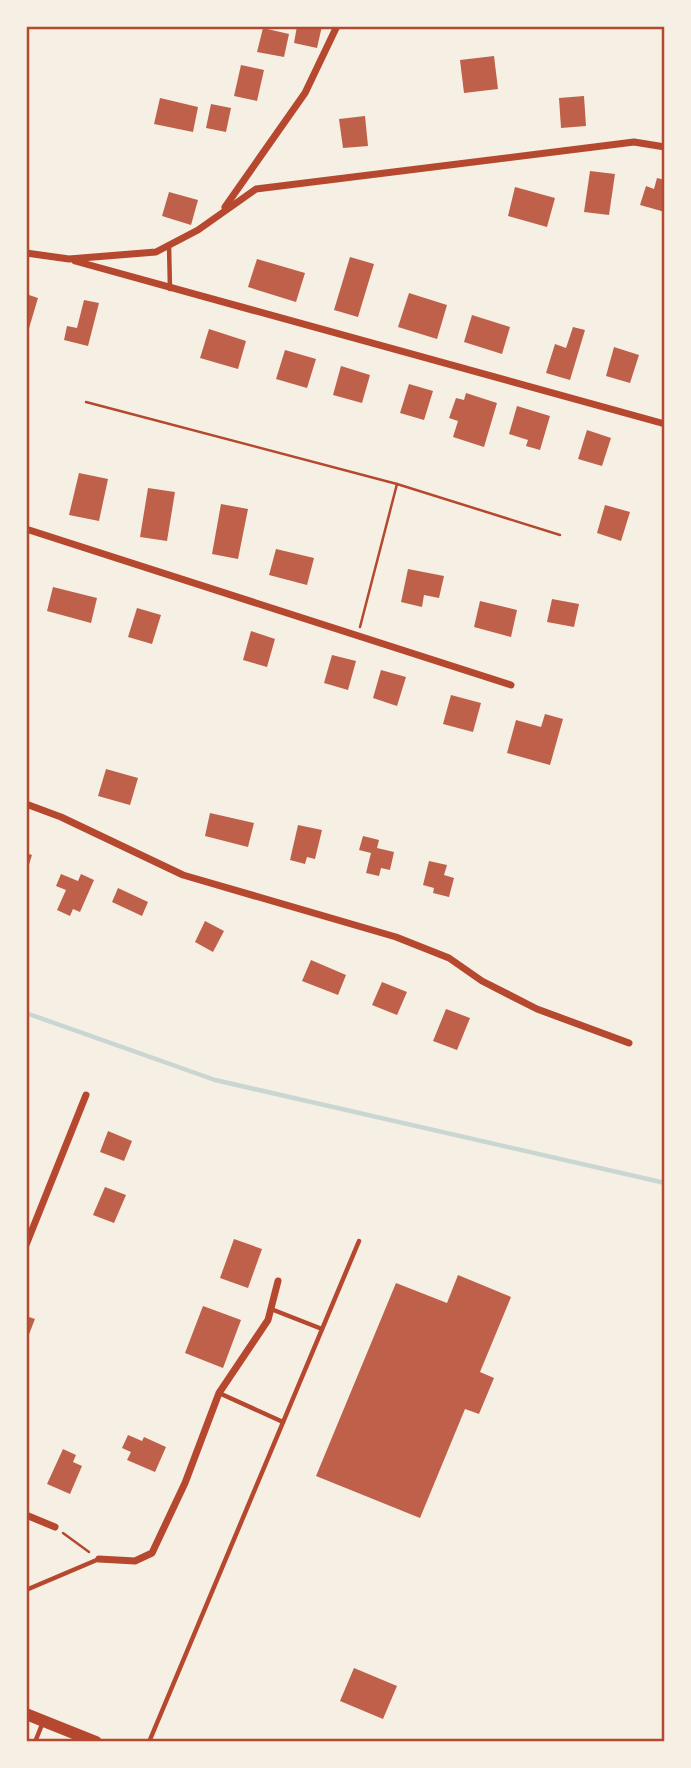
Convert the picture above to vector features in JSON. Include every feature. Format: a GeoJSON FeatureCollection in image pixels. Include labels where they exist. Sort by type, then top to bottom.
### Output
{"type":"FeatureCollection","features":[{"type":"Feature","properties":{"kind":"main road"},"geometry":{"type":"LineString","coordinates":[[26,1714],[96,1742]]}},
{"type":"Feature","properties":{"kind":"street"},"geometry":{"type":"LineString","coordinates":[[221,213],[305,93],[337,26]]}},
{"type":"Feature","properties":{"kind":"street"},"geometry":{"type":"LineString","coordinates":[[69,259],[156,252],[221,213],[256,188],[634,142],[665,147]]}},
{"type":"Feature","properties":{"kind":"street"},"geometry":{"type":"LineString","coordinates":[[26,253],[69,259],[170,290],[665,424]]}},
{"type":"Feature","properties":{"kind":"street"},"geometry":{"type":"LineString","coordinates":[[26,529],[512,685]]}},
{"type":"Feature","properties":{"kind":"street"},"geometry":{"type":"LineString","coordinates":[[26,804],[61,817],[183,875],[396,937],[449,958],[482,981],[537,1009],[629,1044]]}},
{"type":"Feature","properties":{"kind":"street"},"geometry":{"type":"LineString","coordinates":[[26,1245],[86,1095]]}},
{"type":"Feature","properties":{"kind":"street"},"geometry":{"type":"LineString","coordinates":[[99,1559],[135,1561],[152,1553],[185,1483],[219,1393],[268,1320],[278,1281]]}},
{"type":"Feature","properties":{"kind":"street"},"geometry":{"type":"LineString","coordinates":[[26,1515],[55,1527]]}},
{"type":"Feature","properties":{"kind":"lane"},"geometry":{"type":"LineString","coordinates":[[169,245],[170,290]]}},
{"type":"Feature","properties":{"kind":"lane"},"geometry":{"type":"LineString","coordinates":[[149,1742],[359,1241]]}},
{"type":"Feature","properties":{"kind":"lane"},"geometry":{"type":"LineString","coordinates":[[271,1309],[322,1329]]}},
{"type":"Feature","properties":{"kind":"lane"},"geometry":{"type":"LineString","coordinates":[[219,1393],[283,1422]]}},
{"type":"Feature","properties":{"kind":"lane"},"geometry":{"type":"LineString","coordinates":[[26,1590],[99,1559]]}},
{"type":"Feature","properties":{"kind":"lane"},"geometry":{"type":"LineString","coordinates":[[35,1742],[43,1721]]}},
{"type":"Feature","properties":{"kind":"path"},"geometry":{"type":"LineString","coordinates":[[86,402],[397,484],[560,535]]}},
{"type":"Feature","properties":{"kind":"path"},"geometry":{"type":"LineString","coordinates":[[357,636],[397,484]]}},
{"type":"Feature","properties":{"kind":"path"},"geometry":{"type":"LineString","coordinates":[[55,1527],[99,1559]]}},
{"type":"Feature","properties":{"kind":"building"},"geometry":{"type":"Polygon","coordinates":[[[297,26],[322,26],[317,48],[294,43],[297,26]]]}},
{"type":"Feature","properties":{"kind":"building"},"geometry":{"type":"Polygon","coordinates":[[[263,28],[289,34],[284,57],[257,52],[263,28]]]}},
{"type":"Feature","properties":{"kind":"building"},"geometry":{"type":"Polygon","coordinates":[[[494,56],[498,89],[464,93],[460,60],[494,56]]]}},
{"type":"Feature","properties":{"kind":"building"},"geometry":{"type":"Polygon","coordinates":[[[241,65],[264,70],[257,101],[234,96],[241,65]]]}},
{"type":"Feature","properties":{"kind":"building"},"geometry":{"type":"Polygon","coordinates":[[[584,96],[586,126],[561,128],[559,98],[584,96]]]}},
{"type":"Feature","properties":{"kind":"building"},"geometry":{"type":"Polygon","coordinates":[[[160,98],[198,107],[193,132],[154,124],[160,98]]]}},
{"type":"Feature","properties":{"kind":"building"},"geometry":{"type":"Polygon","coordinates":[[[211,104],[231,108],[226,132],[206,128],[211,104]]]}},
{"type":"Feature","properties":{"kind":"building"},"geometry":{"type":"Polygon","coordinates":[[[365,116],[368,146],[343,148],[339,119],[365,116]]]}},
{"type":"Feature","properties":{"kind":"building"},"geometry":{"type":"Polygon","coordinates":[[[590,171],[615,174],[609,215],[584,212],[590,171]]]}},
{"type":"Feature","properties":{"kind":"building"},"geometry":{"type":"Polygon","coordinates":[[[657,178],[665,180],[665,212],[640,205],[646,186],[654,189],[657,178]]]}},
{"type":"Feature","properties":{"kind":"building"},"geometry":{"type":"Polygon","coordinates":[[[515,187],[555,198],[547,227],[508,216],[515,187]]]}},
{"type":"Feature","properties":{"kind":"building"},"geometry":{"type":"Polygon","coordinates":[[[169,192],[198,200],[191,225],[162,216],[169,192]]]}},
{"type":"Feature","properties":{"kind":"building"},"geometry":{"type":"Polygon","coordinates":[[[350,257],[374,264],[358,317],[334,310],[350,257]]]}},
{"type":"Feature","properties":{"kind":"building"},"geometry":{"type":"Polygon","coordinates":[[[257,259],[305,273],[296,302],[248,287],[257,259]]]}},
{"type":"Feature","properties":{"kind":"building"},"geometry":{"type":"Polygon","coordinates":[[[409,293],[447,305],[437,339],[398,327],[409,293]]]}},
{"type":"Feature","properties":{"kind":"building"},"geometry":{"type":"Polygon","coordinates":[[[26,294],[38,298],[27,335],[26,335],[26,294]]]}},
{"type":"Feature","properties":{"kind":"building"},"geometry":{"type":"Polygon","coordinates":[[[84,300],[99,303],[88,346],[64,340],[67,326],[77,328],[84,300]]]}},
{"type":"Feature","properties":{"kind":"building"},"geometry":{"type":"Polygon","coordinates":[[[472,315],[510,327],[502,354],[464,342],[472,315]]]}},
{"type":"Feature","properties":{"kind":"building"},"geometry":{"type":"Polygon","coordinates":[[[573,327],[585,330],[570,380],[546,373],[555,344],[566,348],[573,327]]]}},
{"type":"Feature","properties":{"kind":"building"},"geometry":{"type":"Polygon","coordinates":[[[209,329],[246,341],[238,369],[200,358],[209,329]]]}},
{"type":"Feature","properties":{"kind":"building"},"geometry":{"type":"Polygon","coordinates":[[[614,347],[639,355],[630,383],[606,376],[614,347]]]}},
{"type":"Feature","properties":{"kind":"building"},"geometry":{"type":"Polygon","coordinates":[[[285,350],[316,359],[307,388],[276,379],[285,350]]]}},
{"type":"Feature","properties":{"kind":"building"},"geometry":{"type":"Polygon","coordinates":[[[341,366],[370,375],[362,403],[333,395],[341,366]]]}},
{"type":"Feature","properties":{"kind":"building"},"geometry":{"type":"Polygon","coordinates":[[[409,384],[433,391],[424,420],[400,413],[409,384]]]}},
{"type":"Feature","properties":{"kind":"building"},"geometry":{"type":"Polygon","coordinates":[[[466,393],[497,403],[484,447],[453,437],[458,421],[449,418],[456,398],[464,400],[466,393]]]}},
{"type":"Feature","properties":{"kind":"building"},"geometry":{"type":"Polygon","coordinates":[[[517,406],[550,416],[540,450],[526,446],[528,440],[509,434],[517,406]]]}},
{"type":"Feature","properties":{"kind":"building"},"geometry":{"type":"Polygon","coordinates":[[[587,430],[611,438],[602,466],[578,459],[587,430]]]}},
{"type":"Feature","properties":{"kind":"building"},"geometry":{"type":"Polygon","coordinates":[[[79,473],[108,479],[99,521],[69,515],[79,473]]]}},
{"type":"Feature","properties":{"kind":"building"},"geometry":{"type":"Polygon","coordinates":[[[148,488],[175,492],[167,541],[140,537],[148,488]]]}},
{"type":"Feature","properties":{"kind":"building"},"geometry":{"type":"Polygon","coordinates":[[[221,504],[248,509],[238,559],[212,554],[221,504]]]}},
{"type":"Feature","properties":{"kind":"building"},"geometry":{"type":"Polygon","coordinates":[[[605,505],[630,512],[621,541],[597,533],[605,505]]]}},
{"type":"Feature","properties":{"kind":"building"},"geometry":{"type":"Polygon","coordinates":[[[276,549],[314,558],[307,585],[269,575],[276,549]]]}},
{"type":"Feature","properties":{"kind":"building"},"geometry":{"type":"Polygon","coordinates":[[[408,569],[444,576],[439,598],[424,595],[422,607],[401,602],[408,569]]]}},
{"type":"Feature","properties":{"kind":"building"},"geometry":{"type":"Polygon","coordinates":[[[53,587],[97,598],[91,623],[47,611],[53,587]]]}},
{"type":"Feature","properties":{"kind":"building"},"geometry":{"type":"Polygon","coordinates":[[[552,599],[579,604],[574,627],[547,622],[552,599]]]}},
{"type":"Feature","properties":{"kind":"building"},"geometry":{"type":"Polygon","coordinates":[[[480,601],[517,610],[511,637],[474,627],[480,601]]]}},
{"type":"Feature","properties":{"kind":"building"},"geometry":{"type":"Polygon","coordinates":[[[137,608],[161,615],[152,644],[128,637],[137,608]]]}},
{"type":"Feature","properties":{"kind":"building"},"geometry":{"type":"Polygon","coordinates":[[[251,631],[275,639],[267,667],[243,660],[251,631]]]}},
{"type":"Feature","properties":{"kind":"building"},"geometry":{"type":"Polygon","coordinates":[[[332,655],[356,661],[348,690],[324,683],[332,655]]]}},
{"type":"Feature","properties":{"kind":"building"},"geometry":{"type":"Polygon","coordinates":[[[381,670],[406,677],[397,706],[373,698],[381,670]]]}},
{"type":"Feature","properties":{"kind":"building"},"geometry":{"type":"Polygon","coordinates":[[[451,695],[481,703],[473,732],[443,724],[451,695]]]}},
{"type":"Feature","properties":{"kind":"building"},"geometry":{"type":"Polygon","coordinates":[[[545,714],[563,719],[550,765],[507,753],[516,720],[541,727],[545,714]]]}},
{"type":"Feature","properties":{"kind":"building"},"geometry":{"type":"Polygon","coordinates":[[[106,769],[138,778],[130,805],[98,796],[106,769]]]}},
{"type":"Feature","properties":{"kind":"building"},"geometry":{"type":"Polygon","coordinates":[[[210,813],[254,823],[248,847],[205,836],[210,813]]]}},
{"type":"Feature","properties":{"kind":"building"},"geometry":{"type":"Polygon","coordinates":[[[298,825],[322,830],[315,859],[307,857],[305,864],[290,860],[298,825]]]}},
{"type":"Feature","properties":{"kind":"building"},"geometry":{"type":"Polygon","coordinates":[[[363,836],[379,840],[377,848],[394,852],[390,870],[381,868],[379,876],[366,873],[371,853],[359,850],[363,836]]]}},
{"type":"Feature","properties":{"kind":"building"},"geometry":{"type":"Polygon","coordinates":[[[26,853],[32,855],[27,871],[26,871],[26,853]]]}},
{"type":"Feature","properties":{"kind":"building"},"geometry":{"type":"Polygon","coordinates":[[[429,861],[447,865],[444,875],[454,878],[449,897],[433,893],[434,888],[423,885],[429,861]]]}},
{"type":"Feature","properties":{"kind":"building"},"geometry":{"type":"Polygon","coordinates":[[[61,874],[78,881],[81,874],[94,880],[80,912],[73,909],[70,916],[57,910],[66,890],[56,886],[61,874]]]}},
{"type":"Feature","properties":{"kind":"building"},"geometry":{"type":"Polygon","coordinates":[[[118,888],[148,902],[142,916],[112,902],[118,888]]]}},
{"type":"Feature","properties":{"kind":"building"},"geometry":{"type":"Polygon","coordinates":[[[205,921],[224,931],[213,952],[195,942],[205,921]]]}},
{"type":"Feature","properties":{"kind":"building"},"geometry":{"type":"Polygon","coordinates":[[[311,960],[346,975],[338,995],[302,981],[311,960]]]}},
{"type":"Feature","properties":{"kind":"building"},"geometry":{"type":"Polygon","coordinates":[[[382,982],[407,992],[397,1015],[372,1005],[382,982]]]}},
{"type":"Feature","properties":{"kind":"building"},"geometry":{"type":"Polygon","coordinates":[[[446,1009],[470,1018],[457,1050],[433,1041],[446,1009]]]}},
{"type":"Feature","properties":{"kind":"building"},"geometry":{"type":"Polygon","coordinates":[[[108,1131],[132,1141],[124,1161],[100,1152],[108,1131]]]}},
{"type":"Feature","properties":{"kind":"building"},"geometry":{"type":"Polygon","coordinates":[[[105,1187],[126,1195],[114,1223],[93,1215],[105,1187]]]}},
{"type":"Feature","properties":{"kind":"building"},"geometry":{"type":"Polygon","coordinates":[[[234,1239],[262,1249],[248,1288],[220,1278],[234,1239]]]}},
{"type":"Feature","properties":{"kind":"building"},"geometry":{"type":"Polygon","coordinates":[[[458,1275],[511,1297],[480,1372],[494,1378],[479,1414],[465,1409],[420,1518],[316,1476],[396,1283],[447,1303],[458,1275]]]}},
{"type":"Feature","properties":{"kind":"building"},"geometry":{"type":"Polygon","coordinates":[[[203,1306],[241,1320],[223,1368],[185,1353],[203,1306]]]}},
{"type":"Feature","properties":{"kind":"building"},"geometry":{"type":"Polygon","coordinates":[[[26,1316],[35,1319],[26,1342],[26,1316]]]}},
{"type":"Feature","properties":{"kind":"building"},"geometry":{"type":"Polygon","coordinates":[[[128,1435],[142,1441],[144,1437],[166,1447],[155,1472],[127,1460],[131,1452],[122,1448],[128,1435]]]}},
{"type":"Feature","properties":{"kind":"building"},"geometry":{"type":"Polygon","coordinates":[[[63,1449],[76,1455],[73,1462],[82,1466],[70,1494],[47,1484],[63,1449]]]}},
{"type":"Feature","properties":{"kind":"building"},"geometry":{"type":"Polygon","coordinates":[[[354,1668],[397,1686],[383,1719],[340,1701],[354,1668]]]}},
{"type":"Feature","properties":{"kind":"waterway"},"geometry":{"type":"LineString","coordinates":[[26,1013],[215,1080],[665,1183]]}}]}
